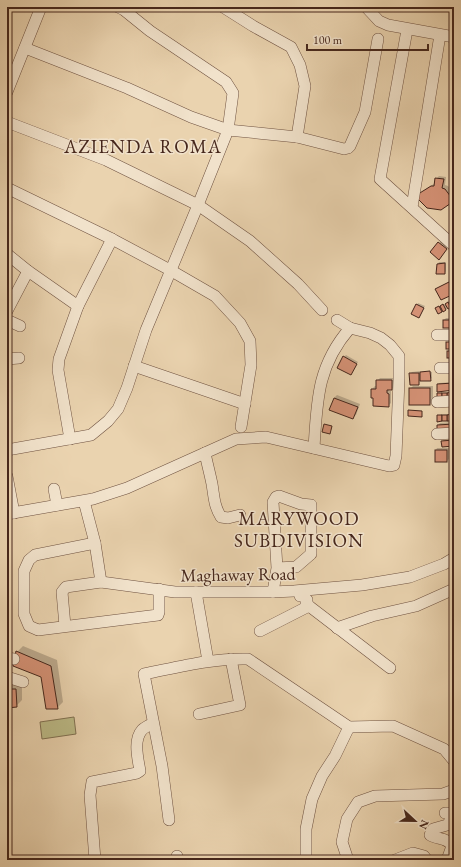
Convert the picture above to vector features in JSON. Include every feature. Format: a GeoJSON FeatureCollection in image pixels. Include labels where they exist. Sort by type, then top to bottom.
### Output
{"type":"FeatureCollection","features":[{"type":"Feature","properties":{"kind":"street"},"geometry":{"type":"LineString","coordinates":[[7,92],[41,7]]}},
{"type":"Feature","properties":{"kind":"street"},"geometry":{"type":"LineString","coordinates":[[7,450],[91,435],[108,421],[118,409],[146,330],[228,130],[233,94],[226,82],[150,31],[118,7]]}},
{"type":"Feature","properties":{"kind":"street"},"geometry":{"type":"LineString","coordinates":[[223,7],[253,26],[291,46],[300,65],[304,86],[297,137]]}},
{"type":"Feature","properties":{"kind":"street"},"geometry":{"type":"LineString","coordinates":[[366,7],[379,21],[388,26],[454,37]]}},
{"type":"Feature","properties":{"kind":"street"},"geometry":{"type":"LineString","coordinates":[[407,30],[380,179],[454,246]]}},
{"type":"Feature","properties":{"kind":"street"},"geometry":{"type":"LineString","coordinates":[[412,207],[440,35]]}},
{"type":"Feature","properties":{"kind":"street"},"geometry":{"type":"LineString","coordinates":[[25,48],[127,88],[191,118],[228,130],[297,137],[344,149],[348,148],[366,112],[378,39]]}},
{"type":"Feature","properties":{"kind":"street"},"geometry":{"type":"LineString","coordinates":[[7,122],[106,160],[198,205],[250,241],[298,284],[322,310]]}},
{"type":"Feature","properties":{"kind":"street"},"geometry":{"type":"LineString","coordinates":[[7,188],[112,239],[215,296],[240,323],[250,341],[252,365],[241,427]]}},
{"type":"Feature","properties":{"kind":"street"},"geometry":{"type":"LineString","coordinates":[[70,439],[58,370],[59,359],[78,306],[112,239]]}},
{"type":"Feature","properties":{"kind":"street"},"geometry":{"type":"LineString","coordinates":[[7,254],[78,306]]}},
{"type":"Feature","properties":{"kind":"street"},"geometry":{"type":"LineString","coordinates":[[7,311],[28,270]]}},
{"type":"Feature","properties":{"kind":"street"},"geometry":{"type":"LineString","coordinates":[[7,320],[20,326]]}},
{"type":"Feature","properties":{"kind":"street"},"geometry":{"type":"LineString","coordinates":[[7,476],[10,514],[93,500],[127,488],[236,440],[266,437],[389,466],[394,465],[399,356],[390,344],[381,338],[370,333],[350,328],[337,320]]}},
{"type":"Feature","properties":{"kind":"street"},"geometry":{"type":"LineString","coordinates":[[314,448],[319,391],[323,374],[339,341],[350,328]]}},
{"type":"Feature","properties":{"kind":"street"},"geometry":{"type":"LineString","coordinates":[[437,335],[454,335]]}},
{"type":"Feature","properties":{"kind":"street"},"geometry":{"type":"LineString","coordinates":[[7,359],[19,358]]}},
{"type":"Feature","properties":{"kind":"street"},"geometry":{"type":"LineString","coordinates":[[134,366],[245,404]]}},
{"type":"Feature","properties":{"kind":"street"},"geometry":{"type":"LineString","coordinates":[[440,368],[454,368]]}},
{"type":"Feature","properties":{"kind":"street"},"geometry":{"type":"LineString","coordinates":[[437,402],[454,401]]}},
{"type":"Feature","properties":{"kind":"street"},"geometry":{"type":"LineString","coordinates":[[437,434],[454,433]]}},
{"type":"Feature","properties":{"kind":"street"},"geometry":{"type":"LineString","coordinates":[[205,453],[217,511],[221,517],[228,518],[240,515]]}},
{"type":"Feature","properties":{"kind":"street"},"geometry":{"type":"LineString","coordinates":[[54,489],[57,506]]}},
{"type":"Feature","properties":{"kind":"street"},"geometry":{"type":"LineString","coordinates":[[273,592],[277,568],[273,502],[276,497],[280,496],[301,504],[311,505],[311,554],[296,567],[277,568]]}},
{"type":"Feature","properties":{"kind":"street"},"geometry":{"type":"LineString","coordinates":[[84,501],[95,544],[101,582]]}},
{"type":"Feature","properties":{"kind":"street"},"geometry":{"type":"LineString","coordinates":[[95,544],[35,555],[29,560],[24,571],[24,614],[29,626],[38,630],[158,615],[159,589]]}},
{"type":"Feature","properties":{"kind":"street","name":"Maghaway Road"},"geometry":{"type":"LineString","coordinates":[[65,626],[62,592],[66,587],[101,582],[174,592],[273,592],[302,599],[362,585],[410,577],[444,564],[454,558]]}},
{"type":"Feature","properties":{"kind":"street"},"geometry":{"type":"LineString","coordinates":[[337,628],[372,616],[416,610],[454,589]]}},
{"type":"Feature","properties":{"kind":"street"},"geometry":{"type":"LineString","coordinates":[[196,592],[208,661]]}},
{"type":"Feature","properties":{"kind":"street"},"geometry":{"type":"LineString","coordinates":[[260,631],[302,599],[337,628],[390,668]]}},
{"type":"Feature","properties":{"kind":"street"},"geometry":{"type":"LineString","coordinates":[[199,714],[240,705],[231,659]]}},
{"type":"Feature","properties":{"kind":"street"},"geometry":{"type":"LineString","coordinates":[[169,820],[162,766],[144,674],[208,661],[248,659],[349,727],[393,726],[444,749],[454,761]]}},
{"type":"Feature","properties":{"kind":"street"},"geometry":{"type":"LineString","coordinates":[[7,677],[23,682]]}},
{"type":"Feature","properties":{"kind":"street"},"geometry":{"type":"LineString","coordinates":[[95,860],[90,796],[92,782],[137,773],[140,771],[137,746],[139,736],[143,730],[154,723]]}},
{"type":"Feature","properties":{"kind":"street"},"geometry":{"type":"LineString","coordinates":[[306,860],[306,829],[312,799],[322,776],[335,756],[349,727]]}},
{"type":"Feature","properties":{"kind":"street"},"geometry":{"type":"LineString","coordinates":[[348,860],[342,842],[346,819],[358,802],[375,796],[442,794],[454,790]]}},
{"type":"Feature","properties":{"kind":"street"},"geometry":{"type":"LineString","coordinates":[[446,813],[453,817],[447,825],[432,829],[430,835],[434,838],[441,838],[449,841],[452,846],[446,860]]}},
{"type":"Feature","properties":{"kind":"street"},"geometry":{"type":"LineString","coordinates":[[395,860],[414,853],[424,856],[427,860]]}},
{"type":"Feature","properties":{"kind":"shaded area"},"geometry":{"type":"Polygon","coordinates":[[[74,717],[76,734],[42,739],[40,722],[74,717]]]}},
{"type":"Feature","properties":{"kind":"building"},"geometry":{"type":"Polygon","coordinates":[[[435,178],[444,179],[442,188],[445,189],[454,201],[441,210],[427,208],[415,196],[431,186],[434,186],[435,178]]]}},
{"type":"Feature","properties":{"kind":"building"},"geometry":{"type":"Polygon","coordinates":[[[438,242],[447,249],[439,260],[430,252],[438,242]]]}},
{"type":"Feature","properties":{"kind":"building"},"geometry":{"type":"Polygon","coordinates":[[[445,263],[445,274],[436,274],[437,264],[445,263]]]}},
{"type":"Feature","properties":{"kind":"building"},"geometry":{"type":"Polygon","coordinates":[[[449,282],[454,294],[441,300],[435,289],[449,282]]]}},
{"type":"Feature","properties":{"kind":"building"},"geometry":{"type":"Polygon","coordinates":[[[452,299],[454,306],[452,307],[449,301],[452,299]]]}},
{"type":"Feature","properties":{"kind":"building"},"geometry":{"type":"Polygon","coordinates":[[[448,302],[451,308],[448,309],[445,304],[448,302]]]}},
{"type":"Feature","properties":{"kind":"building"},"geometry":{"type":"Polygon","coordinates":[[[416,304],[424,308],[419,318],[411,314],[416,304]]]}},
{"type":"Feature","properties":{"kind":"building"},"geometry":{"type":"Polygon","coordinates":[[[443,304],[446,310],[443,312],[440,306],[443,304]]]}},
{"type":"Feature","properties":{"kind":"building"},"geometry":{"type":"Polygon","coordinates":[[[439,306],[442,312],[438,314],[435,308],[439,306]]]}},
{"type":"Feature","properties":{"kind":"building"},"geometry":{"type":"Polygon","coordinates":[[[443,320],[454,320],[454,328],[443,328],[443,320]]]}},
{"type":"Feature","properties":{"kind":"building"},"geometry":{"type":"Polygon","coordinates":[[[446,342],[454,342],[454,349],[446,349],[446,342]]]}},
{"type":"Feature","properties":{"kind":"building"},"geometry":{"type":"Polygon","coordinates":[[[447,351],[454,351],[454,358],[447,358],[447,351]]]}},
{"type":"Feature","properties":{"kind":"building"},"geometry":{"type":"Polygon","coordinates":[[[343,356],[357,364],[351,375],[337,368],[343,356]]]}},
{"type":"Feature","properties":{"kind":"building"},"geometry":{"type":"Polygon","coordinates":[[[430,371],[431,381],[420,381],[420,372],[430,371]]]}},
{"type":"Feature","properties":{"kind":"building"},"geometry":{"type":"Polygon","coordinates":[[[409,373],[419,373],[419,385],[410,385],[409,373]]]}},
{"type":"Feature","properties":{"kind":"building"},"geometry":{"type":"Polygon","coordinates":[[[376,380],[392,380],[392,390],[387,390],[387,393],[389,394],[389,407],[373,406],[371,389],[376,389],[376,380]]]}},
{"type":"Feature","properties":{"kind":"building"},"geometry":{"type":"Polygon","coordinates":[[[454,383],[454,390],[437,392],[437,384],[454,383]]]}},
{"type":"Feature","properties":{"kind":"building"},"geometry":{"type":"Polygon","coordinates":[[[409,388],[430,388],[430,405],[409,405],[409,388]]]}},
{"type":"Feature","properties":{"kind":"building"},"geometry":{"type":"Polygon","coordinates":[[[452,392],[453,399],[447,399],[447,393],[452,392]]]}},
{"type":"Feature","properties":{"kind":"building"},"geometry":{"type":"Polygon","coordinates":[[[437,393],[442,393],[442,399],[437,400],[437,393]]]}},
{"type":"Feature","properties":{"kind":"building"},"geometry":{"type":"Polygon","coordinates":[[[442,393],[447,393],[447,399],[442,399],[442,393]]]}},
{"type":"Feature","properties":{"kind":"building"},"geometry":{"type":"Polygon","coordinates":[[[334,398],[358,407],[353,419],[329,410],[334,398]]]}},
{"type":"Feature","properties":{"kind":"building"},"geometry":{"type":"Polygon","coordinates":[[[408,410],[422,411],[422,417],[408,416],[408,410]]]}},
{"type":"Feature","properties":{"kind":"building"},"geometry":{"type":"Polygon","coordinates":[[[452,414],[452,421],[447,421],[447,415],[452,414]]]}},
{"type":"Feature","properties":{"kind":"building"},"geometry":{"type":"Polygon","coordinates":[[[437,415],[442,415],[442,421],[437,422],[437,415]]]}},
{"type":"Feature","properties":{"kind":"building"},"geometry":{"type":"Polygon","coordinates":[[[442,415],[447,415],[447,421],[442,421],[442,415]]]}},
{"type":"Feature","properties":{"kind":"building"},"geometry":{"type":"Polygon","coordinates":[[[324,424],[332,426],[330,434],[322,432],[324,424]]]}},
{"type":"Feature","properties":{"kind":"building"},"geometry":{"type":"Polygon","coordinates":[[[454,424],[454,430],[437,431],[437,425],[454,424]]]}},
{"type":"Feature","properties":{"kind":"building"},"geometry":{"type":"Polygon","coordinates":[[[454,440],[454,446],[442,447],[441,441],[454,440]]]}},
{"type":"Feature","properties":{"kind":"building"},"geometry":{"type":"Polygon","coordinates":[[[435,450],[447,450],[447,462],[435,462],[435,450]]]}},
{"type":"Feature","properties":{"kind":"building"},"geometry":{"type":"Polygon","coordinates":[[[16,651],[51,666],[58,709],[46,709],[41,677],[13,666],[16,651]]]}},
{"type":"Feature","properties":{"kind":"building"},"geometry":{"type":"Polygon","coordinates":[[[7,689],[16,689],[17,707],[7,708],[7,689]]]}},
{"type":"Feature","properties":{"kind":"district","name":"AZIENDA ROMA"},"geometry":{"type":"Point","coordinates":[143,146]}},
{"type":"Feature","properties":{"kind":"district","name":"MARYWOOD SUBDIVISION"},"geometry":{"type":"Point","coordinates":[299,529]}}]}
